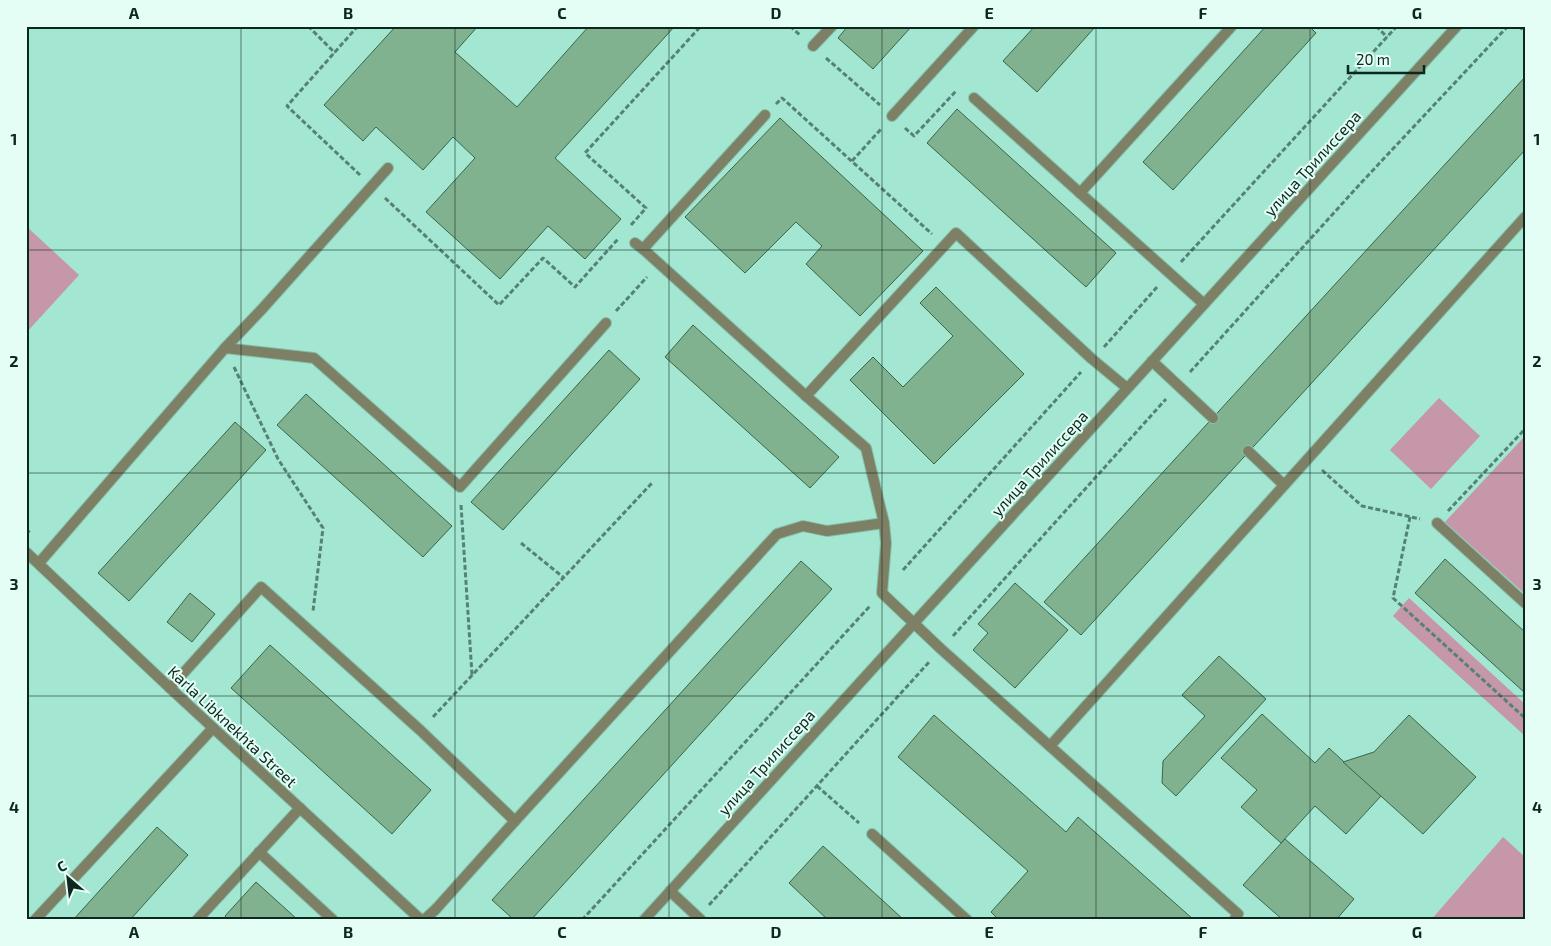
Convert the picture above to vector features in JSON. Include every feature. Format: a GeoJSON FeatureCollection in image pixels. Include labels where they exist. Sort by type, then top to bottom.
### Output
{"type":"FeatureCollection","features":[{"type":"Feature","properties":{"kind":"street"},"geometry":{"type":"LineString","coordinates":[[813,46],[832,26]]}},
{"type":"Feature","properties":{"kind":"street"},"geometry":{"type":"LineString","coordinates":[[892,116],[974,26]]}},
{"type":"Feature","properties":{"kind":"street"},"geometry":{"type":"LineString","coordinates":[[1080,193],[1232,26]]}},
{"type":"Feature","properties":{"kind":"street","name":"улица Трилиссера"},"geometry":{"type":"LineString","coordinates":[[644,920],[1458,26]]}},
{"type":"Feature","properties":{"kind":"street"},"geometry":{"type":"LineString","coordinates":[[974,98],[1204,304]]}},
{"type":"Feature","properties":{"kind":"street"},"geometry":{"type":"LineString","coordinates":[[765,115],[639,246],[866,448],[884,523],[886,543],[882,593],[941,649],[1238,914],[1234,920]]}},
{"type":"Feature","properties":{"kind":"street"},"geometry":{"type":"LineString","coordinates":[[40,563],[225,348],[388,168]]}},
{"type":"Feature","properties":{"kind":"street"},"geometry":{"type":"LineString","coordinates":[[1050,746],[1525,217]]}},
{"type":"Feature","properties":{"kind":"street"},"geometry":{"type":"LineString","coordinates":[[806,396],[956,233],[1092,359],[1127,388]]}},
{"type":"Feature","properties":{"kind":"street"},"geometry":{"type":"LineString","coordinates":[[225,348],[314,358],[460,487],[606,323]]}},
{"type":"Feature","properties":{"kind":"street"},"geometry":{"type":"LineString","coordinates":[[1152,361],[1213,418]]}},
{"type":"Feature","properties":{"kind":"street"},"geometry":{"type":"LineString","coordinates":[[1248,452],[1284,485]]}},
{"type":"Feature","properties":{"kind":"street"},"geometry":{"type":"LineString","coordinates":[[422,920],[436,909],[514,820],[777,534],[803,526],[827,531],[884,523]]}},
{"type":"Feature","properties":{"kind":"street"},"geometry":{"type":"LineString","coordinates":[[1437,523],[1525,602]]}},
{"type":"Feature","properties":{"kind":"street","name":"Karla Libknekhta Street"},"geometry":{"type":"LineString","coordinates":[[26,552],[40,563],[212,728],[422,920]]}},
{"type":"Feature","properties":{"kind":"street"},"geometry":{"type":"LineString","coordinates":[[170,688],[261,588],[420,730],[514,820]]}},
{"type":"Feature","properties":{"kind":"street"},"geometry":{"type":"LineString","coordinates":[[35,920],[212,728]]}},
{"type":"Feature","properties":{"kind":"street"},"geometry":{"type":"LineString","coordinates":[[196,920],[300,808]]}},
{"type":"Feature","properties":{"kind":"street"},"geometry":{"type":"LineString","coordinates":[[872,834],[967,920]]}},
{"type":"Feature","properties":{"kind":"street"},"geometry":{"type":"LineString","coordinates":[[259,852],[333,920]]}},
{"type":"Feature","properties":{"kind":"street"},"geometry":{"type":"LineString","coordinates":[[670,891],[699,918]]}},
{"type":"Feature","properties":{"kind":"path"},"geometry":{"type":"LineString","coordinates":[[308,26],[335,52]]}},
{"type":"Feature","properties":{"kind":"path"},"geometry":{"type":"LineString","coordinates":[[358,26],[287,106],[499,305],[542,258],[575,287],[623,234]]}},
{"type":"Feature","properties":{"kind":"path"},"geometry":{"type":"LineString","coordinates":[[629,228],[646,208],[585,153],[701,26]]}},
{"type":"Feature","properties":{"kind":"path"},"geometry":{"type":"LineString","coordinates":[[790,26],[914,136],[956,90],[974,98]]}},
{"type":"Feature","properties":{"kind":"path"},"geometry":{"type":"LineString","coordinates":[[1376,26],[1387,37]]}},
{"type":"Feature","properties":{"kind":"path"},"geometry":{"type":"LineString","coordinates":[[582,920],[1397,26]]}},
{"type":"Feature","properties":{"kind":"path"},"geometry":{"type":"LineString","coordinates":[[699,918],[1360,184],[1508,26]]}},
{"type":"Feature","properties":{"kind":"path"},"geometry":{"type":"LineString","coordinates":[[1519,26],[1525,32]]}},
{"type":"Feature","properties":{"kind":"path"},"geometry":{"type":"LineString","coordinates":[[765,115],[782,98],[944,246]]}},
{"type":"Feature","properties":{"kind":"path"},"geometry":{"type":"LineString","coordinates":[[852,161],[892,116]]}},
{"type":"Feature","properties":{"kind":"path"},"geometry":{"type":"LineString","coordinates":[[606,323],[659,263]]}},
{"type":"Feature","properties":{"kind":"path"},"geometry":{"type":"LineString","coordinates":[[225,348],[278,459],[323,528],[311,632]]}},
{"type":"Feature","properties":{"kind":"path"},"geometry":{"type":"LineString","coordinates":[[1309,458],[1362,506],[1437,523],[1525,429]]}},
{"type":"Feature","properties":{"kind":"path"},"geometry":{"type":"LineString","coordinates":[[420,730],[652,482]]}},
{"type":"Feature","properties":{"kind":"path"},"geometry":{"type":"LineString","coordinates":[[460,487],[472,674]]}},
{"type":"Feature","properties":{"kind":"path"},"geometry":{"type":"LineString","coordinates":[[1410,517],[1392,598],[1525,718]]}},
{"type":"Feature","properties":{"kind":"path"},"geometry":{"type":"LineString","coordinates":[[521,542],[563,577]]}},
{"type":"Feature","properties":{"kind":"path"},"geometry":{"type":"LineString","coordinates":[[817,786],[872,834]]}},
{"type":"Feature","properties":{"kind":"shaded area"},"geometry":{"type":"Polygon","coordinates":[[[26,226],[79,275],[26,333],[26,226]]]}},
{"type":"Feature","properties":{"kind":"shaded area"},"geometry":{"type":"Polygon","coordinates":[[[1439,398],[1480,436],[1431,489],[1390,450],[1439,398]]]}},
{"type":"Feature","properties":{"kind":"shaded area"},"geometry":{"type":"Polygon","coordinates":[[[1525,436],[1525,594],[1445,522],[1525,436]]]}},
{"type":"Feature","properties":{"kind":"shaded area"},"geometry":{"type":"Polygon","coordinates":[[[1409,598],[1525,704],[1525,736],[1393,616],[1409,598]]]}},
{"type":"Feature","properties":{"kind":"shaded area"},"geometry":{"type":"Polygon","coordinates":[[[1503,837],[1525,857],[1525,920],[1431,920],[1503,837]]]}},
{"type":"Feature","properties":{"kind":"building"},"geometry":{"type":"Polygon","coordinates":[[[396,26],[478,26],[455,52],[517,107],[589,26],[675,26],[555,158],[621,219],[585,259],[548,226],[500,279],[426,212],[475,158],[453,137],[423,170],[376,127],[363,141],[324,105],[396,26]]]}},
{"type":"Feature","properties":{"kind":"building"},"geometry":{"type":"Polygon","coordinates":[[[848,26],[912,26],[873,69],[838,38],[848,26]]]}},
{"type":"Feature","properties":{"kind":"building"},"geometry":{"type":"Polygon","coordinates":[[[1035,26],[1096,26],[1037,92],[1003,61],[1035,26]]]}},
{"type":"Feature","properties":{"kind":"building"},"geometry":{"type":"Polygon","coordinates":[[[1266,26],[1309,26],[1316,33],[1173,190],[1143,162],[1266,26]]]}},
{"type":"Feature","properties":{"kind":"building"},"geometry":{"type":"Polygon","coordinates":[[[1525,77],[1525,150],[1081,635],[1044,602],[1525,77]]]}},
{"type":"Feature","properties":{"kind":"building"},"geometry":{"type":"Polygon","coordinates":[[[957,109],[1116,253],[1086,287],[927,143],[957,109]]]}},
{"type":"Feature","properties":{"kind":"building"},"geometry":{"type":"Polygon","coordinates":[[[780,118],[923,251],[860,316],[806,264],[822,246],[796,222],[745,273],[685,217],[780,118]]]}},
{"type":"Feature","properties":{"kind":"building"},"geometry":{"type":"Polygon","coordinates":[[[936,287],[1024,374],[934,464],[850,380],[873,357],[903,387],[953,336],[920,303],[936,287]]]}},
{"type":"Feature","properties":{"kind":"building"},"geometry":{"type":"Polygon","coordinates":[[[693,325],[839,457],[810,488],[665,357],[693,325]]]}},
{"type":"Feature","properties":{"kind":"building"},"geometry":{"type":"Polygon","coordinates":[[[609,350],[640,379],[503,530],[471,502],[609,350]]]}},
{"type":"Feature","properties":{"kind":"building"},"geometry":{"type":"Polygon","coordinates":[[[306,394],[452,526],[423,557],[277,425],[306,394]]]}},
{"type":"Feature","properties":{"kind":"building"},"geometry":{"type":"Polygon","coordinates":[[[235,422],[266,450],[129,601],[98,573],[235,422]]]}},
{"type":"Feature","properties":{"kind":"building"},"geometry":{"type":"Polygon","coordinates":[[[1445,559],[1525,632],[1525,693],[1415,593],[1445,559]]]}},
{"type":"Feature","properties":{"kind":"building"},"geometry":{"type":"Polygon","coordinates":[[[801,561],[832,589],[531,920],[514,920],[492,900],[801,561]]]}},
{"type":"Feature","properties":{"kind":"building"},"geometry":{"type":"Polygon","coordinates":[[[1015,583],[1068,630],[1015,688],[973,650],[988,633],[978,624],[1015,583]]]}},
{"type":"Feature","properties":{"kind":"building"},"geometry":{"type":"Polygon","coordinates":[[[190,593],[215,614],[192,642],[167,622],[190,593]]]}},
{"type":"Feature","properties":{"kind":"building"},"geometry":{"type":"Polygon","coordinates":[[[270,645],[431,790],[392,834],[231,688],[270,645]]]}},
{"type":"Feature","properties":{"kind":"building"},"geometry":{"type":"Polygon","coordinates":[[[1219,656],[1266,699],[1176,796],[1162,783],[1163,761],[1205,716],[1182,695],[1219,656]]]}},
{"type":"Feature","properties":{"kind":"building"},"geometry":{"type":"Polygon","coordinates":[[[1262,714],[1315,763],[1329,748],[1381,796],[1346,834],[1315,806],[1281,843],[1241,807],[1257,790],[1221,758],[1262,714]]]}},
{"type":"Feature","properties":{"kind":"building"},"geometry":{"type":"Polygon","coordinates":[[[934,715],[1066,832],[1078,817],[1194,920],[999,920],[991,912],[1028,871],[898,757],[934,715]]]}},
{"type":"Feature","properties":{"kind":"building"},"geometry":{"type":"Polygon","coordinates":[[[1409,715],[1476,777],[1423,834],[1343,762],[1374,752],[1409,715]]]}},
{"type":"Feature","properties":{"kind":"building"},"geometry":{"type":"Polygon","coordinates":[[[157,827],[188,855],[130,920],[73,920],[157,827]]]}},
{"type":"Feature","properties":{"kind":"building"},"geometry":{"type":"Polygon","coordinates":[[[1285,839],[1354,899],[1336,920],[1283,920],[1243,885],[1285,839]]]}},
{"type":"Feature","properties":{"kind":"building"},"geometry":{"type":"Polygon","coordinates":[[[823,846],[904,920],[828,920],[789,883],[823,846]]]}},
{"type":"Feature","properties":{"kind":"building"},"geometry":{"type":"Polygon","coordinates":[[[256,882],[298,920],[229,920],[225,916],[256,882]]]}}]}
